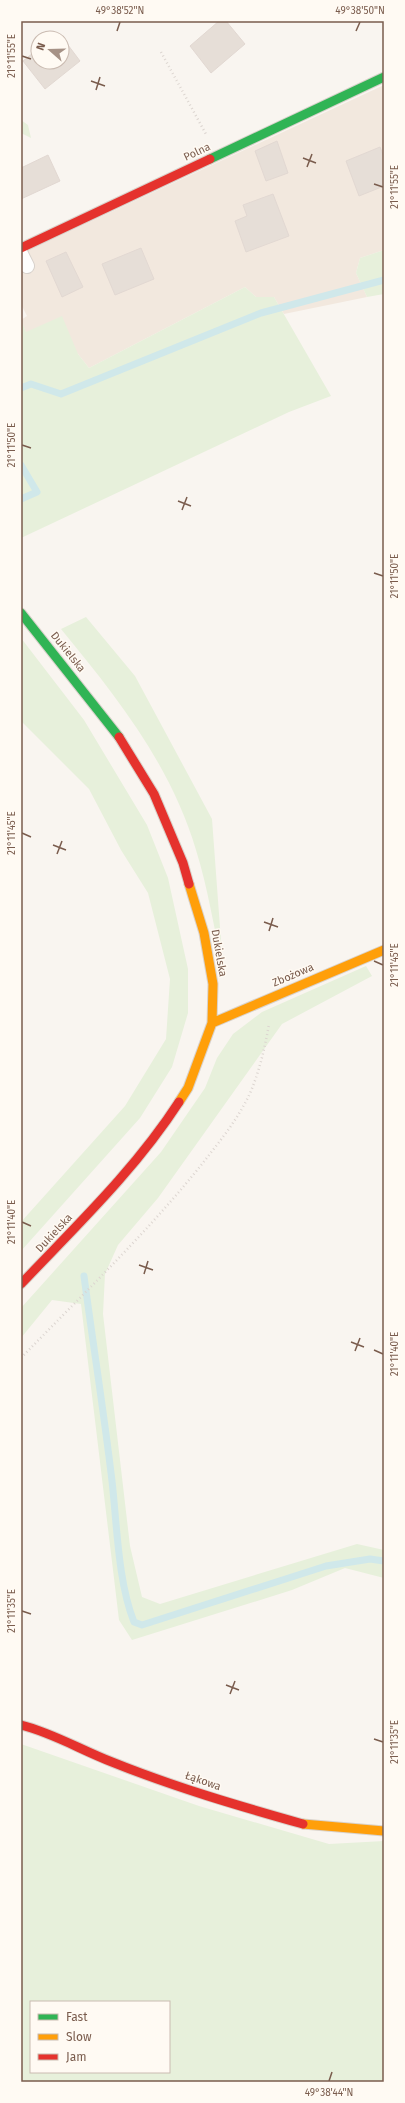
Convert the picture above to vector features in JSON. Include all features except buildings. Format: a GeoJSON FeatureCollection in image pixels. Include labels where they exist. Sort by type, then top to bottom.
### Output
{"type":"FeatureCollection","features":[{"type":"Feature","properties":{"kind":"street","name":"Polna"},"geometry":{"type":"LineString","coordinates":[[21,248],[384,77]]}},
{"type":"Feature","properties":{"kind":"street","name":"Dukielska"},"geometry":{"type":"LineString","coordinates":[[21,613],[113,728],[154,794],[183,863],[204,933],[213,984],[212,1024],[188,1088],[161,1130],[124,1175],[21,1284]]}},
{"type":"Feature","properties":{"kind":"street","name":"Zbożowa"},"geometry":{"type":"LineString","coordinates":[[212,1024],[384,950]]}},
{"type":"Feature","properties":{"kind":"street","name":"Łąkowa"},"geometry":{"type":"LineString","coordinates":[[21,1725],[37,1729],[112,1762],[219,1800],[309,1826],[384,1831]]}},
{"type":"Feature","properties":{"kind":"path"},"geometry":{"type":"LineString","coordinates":[[161,52],[217,155]]}},
{"type":"Feature","properties":{"kind":"path"},"geometry":{"type":"LineString","coordinates":[[21,1358],[148,1227],[188,1182],[228,1131],[251,1092],[264,1056],[270,1021],[268,999]]}},
{"type":"Feature","properties":{"kind":"shaded area"},"geometry":{"type":"Polygon","coordinates":[[[384,85],[384,250],[360,258],[356,273],[367,297],[284,314],[274,297],[256,297],[245,287],[89,368],[78,354],[26,333],[21,320],[27,316],[21,304],[21,254],[384,85]]]}},
{"type":"Feature","properties":{"kind":"green space"},"geometry":{"type":"Polygon","coordinates":[[[21,120],[28,125],[31,138],[21,133],[21,120]]]}},
{"type":"Feature","properties":{"kind":"green space"},"geometry":{"type":"Polygon","coordinates":[[[384,250],[384,294],[367,297],[356,273],[360,258],[384,250]]]}},
{"type":"Feature","properties":{"kind":"green space"},"geometry":{"type":"Polygon","coordinates":[[[245,287],[256,297],[274,297],[331,396],[289,412],[21,538],[21,320],[26,332],[62,316],[78,354],[89,368],[245,287]]]}},
{"type":"Feature","properties":{"kind":"green space"},"geometry":{"type":"Polygon","coordinates":[[[86,617],[135,676],[212,819],[223,968],[200,864],[185,819],[172,789],[157,760],[140,733],[102,680],[61,629],[86,617]]]}},
{"type":"Feature","properties":{"kind":"green space"},"geometry":{"type":"Polygon","coordinates":[[[21,638],[84,720],[147,825],[168,878],[188,969],[188,1013],[172,1067],[140,1118],[21,1251],[21,1222],[125,1106],[166,1039],[170,979],[148,893],[121,850],[89,789],[21,721],[21,638]]]}},
{"type":"Feature","properties":{"kind":"green space"},"geometry":{"type":"Polygon","coordinates":[[[366,966],[372,976],[282,1024],[158,1198],[118,1245],[105,1274],[103,1314],[130,1546],[142,1597],[160,1604],[357,1544],[384,1550],[384,1578],[345,1568],[292,1590],[132,1640],[119,1620],[81,1304],[52,1300],[21,1338],[21,1308],[161,1152],[205,1088],[217,1058],[233,1034],[262,1012],[366,966]]]}},
{"type":"Feature","properties":{"kind":"green space"},"geometry":{"type":"Polygon","coordinates":[[[21,1744],[199,1806],[329,1844],[384,1841],[384,2082],[21,2082],[21,1744]]]}},
{"type":"Feature","properties":{"kind":"waterway"},"geometry":{"type":"LineString","coordinates":[[21,388],[31,384],[61,394],[261,313],[384,280]]}},
{"type":"Feature","properties":{"kind":"waterway"},"geometry":{"type":"LineString","coordinates":[[21,465],[37,492],[21,499]]}},
{"type":"Feature","properties":{"kind":"waterway"},"geometry":{"type":"LineString","coordinates":[[84,1276],[109,1455],[121,1571],[134,1622],[142,1625],[326,1566],[370,1559],[384,1561]]}},
{"type":"Feature","properties":{"kind":"traffic: fast"},"geometry":{"type":"LineString","coordinates":[[210,159],[384,77]]}},
{"type":"Feature","properties":{"kind":"traffic: fast"},"geometry":{"type":"LineString","coordinates":[[21,613],[119,737]]}},
{"type":"Feature","properties":{"kind":"traffic: slow"},"geometry":{"type":"LineString","coordinates":[[179,1102],[188,1088],[212,1023],[213,984],[204,933],[189,884]]}},
{"type":"Feature","properties":{"kind":"traffic: slow"},"geometry":{"type":"LineString","coordinates":[[212,1023],[384,950]]}},
{"type":"Feature","properties":{"kind":"traffic: slow"},"geometry":{"type":"LineString","coordinates":[[303,1824],[384,1831]]}},
{"type":"Feature","properties":{"kind":"traffic: jam"},"geometry":{"type":"LineString","coordinates":[[21,248],[210,159]]}},
{"type":"Feature","properties":{"kind":"traffic: jam"},"geometry":{"type":"LineString","coordinates":[[119,737],[154,794],[183,863],[189,884]]}},
{"type":"Feature","properties":{"kind":"traffic: jam"},"geometry":{"type":"LineString","coordinates":[[21,1284],[84,1219],[124,1174],[162,1127],[179,1102]]}},
{"type":"Feature","properties":{"kind":"traffic: jam"},"geometry":{"type":"LineString","coordinates":[[21,1725],[44,1732],[159,1780],[303,1824]]}}]}
